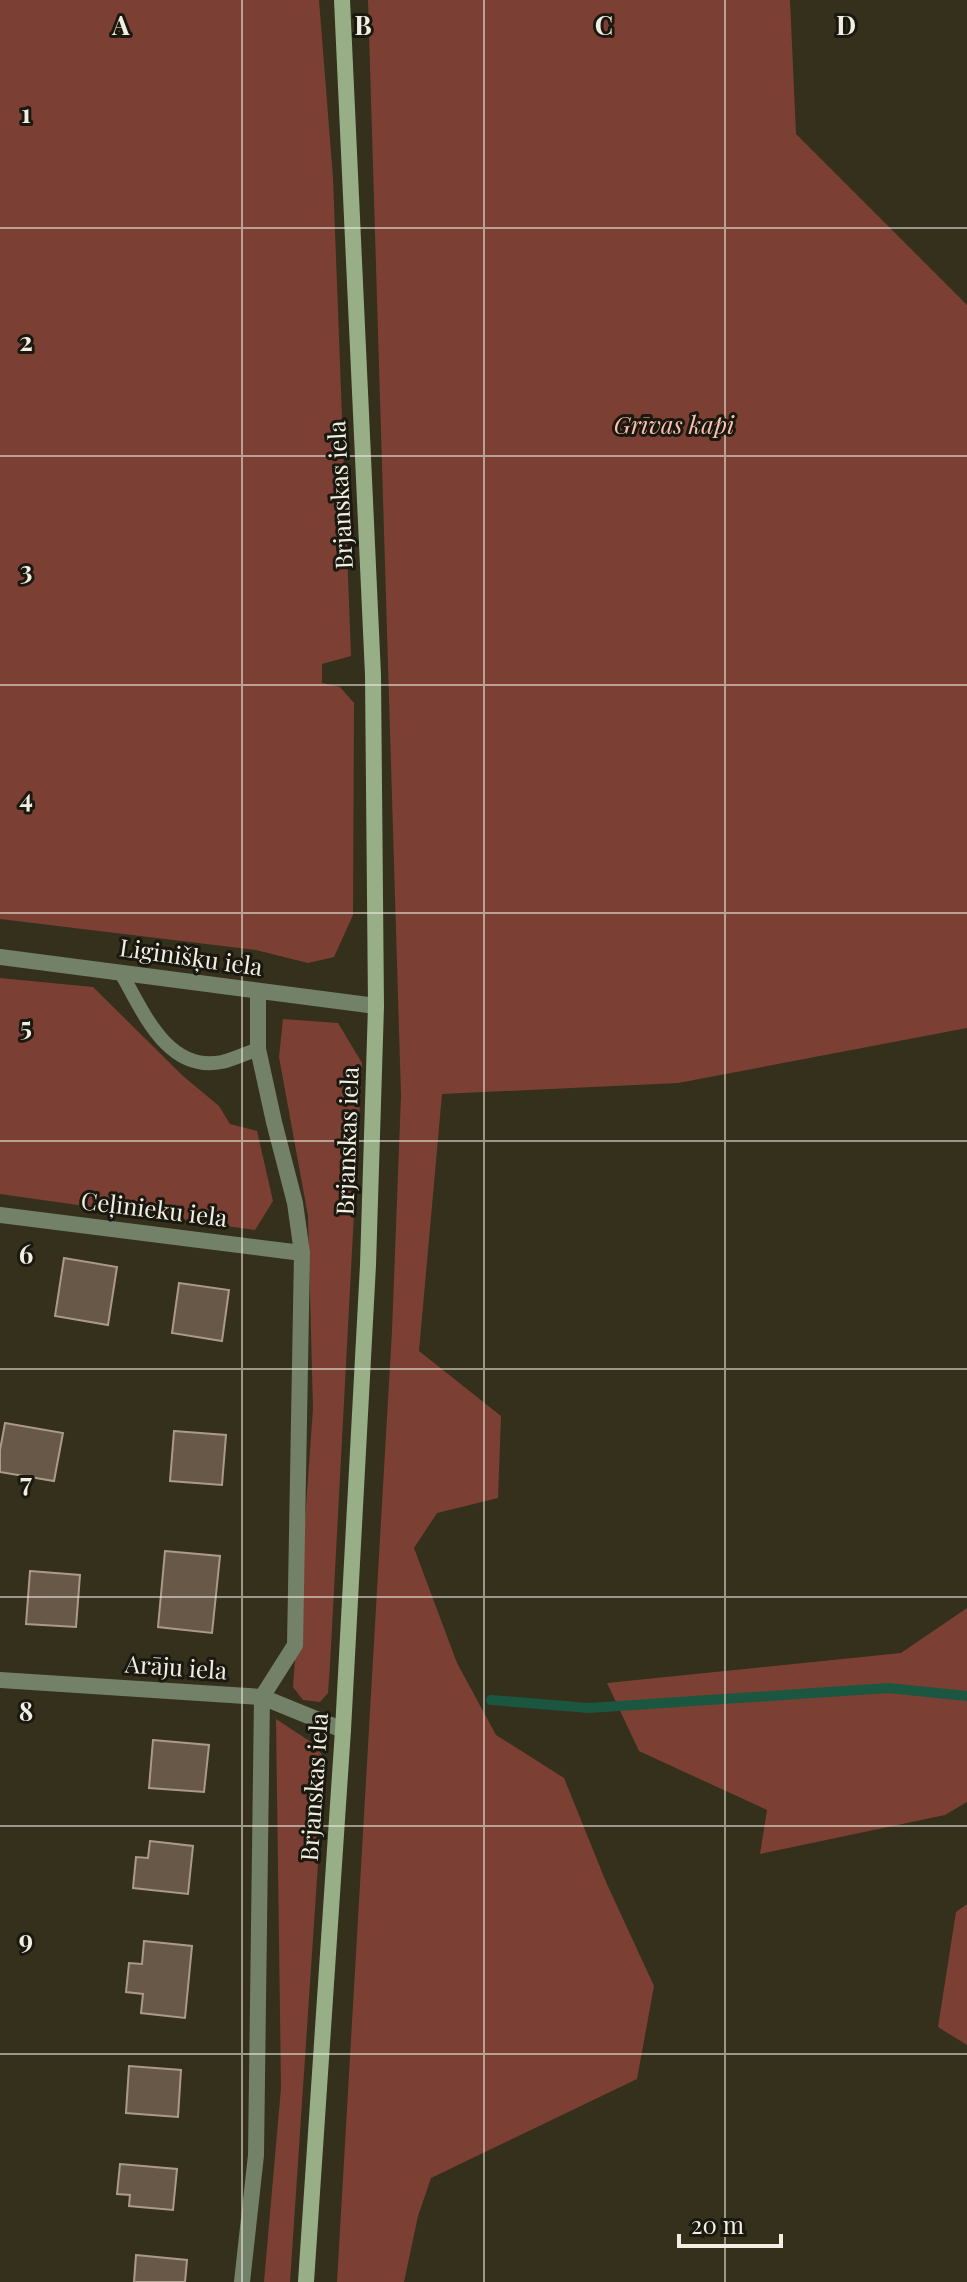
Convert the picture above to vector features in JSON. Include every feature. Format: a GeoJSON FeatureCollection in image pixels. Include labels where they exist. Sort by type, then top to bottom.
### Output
{"type":"FeatureCollection","features":[{"type":"Feature","properties":{"kind":"main road","name":"Brjanskas iela"},"geometry":{"type":"LineString","coordinates":[[306,2282],[343,1730],[368,1265],[376,1006],[373,675],[342,0]]}},
{"type":"Feature","properties":{"kind":"street","name":"Liginišķu iela"},"geometry":{"type":"LineString","coordinates":[[0,957],[376,1006]]}},
{"type":"Feature","properties":{"kind":"street"},"geometry":{"type":"LineString","coordinates":[[242,2282],[256,2155],[262,1697],[295,1645],[302,1253],[295,1203],[258,1049],[258,992]]}},
{"type":"Feature","properties":{"kind":"street","name":"Ceļinieku iela"},"geometry":{"type":"LineString","coordinates":[[0,1215],[302,1253]]}},
{"type":"Feature","properties":{"kind":"street","name":"Arāju iela"},"geometry":{"type":"LineString","coordinates":[[0,1680],[262,1697],[343,1730]]}},
{"type":"Feature","properties":{"kind":"lane"},"geometry":{"type":"LineString","coordinates":[[121,973],[159,1038],[179,1055],[199,1061],[221,1062],[258,1049]]}},
{"type":"Feature","properties":{"kind":"green space"},"geometry":{"type":"Polygon","coordinates":[[[0,0],[319,0],[333,178],[351,656],[322,664],[322,683],[340,687],[354,703],[353,915],[334,957],[308,963],[256,950],[0,919],[0,0]]]}},
{"type":"Feature","properties":{"kind":"green space","name":"Grīvas kapi"},"geometry":{"type":"Polygon","coordinates":[[[368,0],[790,0],[796,134],[967,305],[967,1028],[678,1083],[442,1094],[419,1351],[501,1416],[498,1498],[437,1513],[414,1548],[457,1663],[496,1735],[564,1778],[606,1882],[654,1986],[637,2079],[431,2178],[418,2216],[404,2282],[337,2282],[392,1331],[401,1096],[368,0]]]}},
{"type":"Feature","properties":{"kind":"green space"},"geometry":{"type":"Polygon","coordinates":[[[0,978],[93,987],[183,1076],[219,1106],[230,1124],[257,1131],[273,1201],[255,1230],[0,1194],[0,978]]]}},
{"type":"Feature","properties":{"kind":"green space"},"geometry":{"type":"Polygon","coordinates":[[[283,1019],[338,1023],[362,1063],[330,1665],[328,1693],[320,1702],[303,1700],[293,1687],[313,1409],[308,1216],[279,1057],[283,1019]]]}},
{"type":"Feature","properties":{"kind":"green space"},"geometry":{"type":"Polygon","coordinates":[[[967,1608],[967,1802],[945,1815],[760,1854],[767,1810],[639,1751],[607,1683],[901,1653],[967,1608]]]}},
{"type":"Feature","properties":{"kind":"green space"},"geometry":{"type":"Polygon","coordinates":[[[276,1719],[314,1744],[325,1759],[290,2282],[264,2282],[281,2088],[276,1719]]]}},
{"type":"Feature","properties":{"kind":"green space"},"geometry":{"type":"Polygon","coordinates":[[[967,1904],[967,2045],[938,2027],[956,1912],[967,1904]]]}},
{"type":"Feature","properties":{"kind":"building"},"geometry":{"type":"Polygon","coordinates":[[[64,1258],[117,1267],[108,1325],[55,1316],[64,1258]]]}},
{"type":"Feature","properties":{"kind":"building"},"geometry":{"type":"Polygon","coordinates":[[[179,1283],[229,1290],[222,1341],[172,1333],[179,1283]]]}},
{"type":"Feature","properties":{"kind":"building"},"geometry":{"type":"Polygon","coordinates":[[[5,1423],[63,1433],[54,1481],[0,1472],[5,1423]]]}},
{"type":"Feature","properties":{"kind":"building"},"geometry":{"type":"Polygon","coordinates":[[[174,1431],[226,1435],[222,1485],[170,1481],[174,1431]]]}},
{"type":"Feature","properties":{"kind":"building"},"geometry":{"type":"Polygon","coordinates":[[[165,1551],[220,1556],[212,1633],[158,1627],[165,1551]]]}},
{"type":"Feature","properties":{"kind":"building"},"geometry":{"type":"Polygon","coordinates":[[[30,1571],[80,1575],[76,1627],[26,1624],[30,1571]]]}},
{"type":"Feature","properties":{"kind":"building"},"geometry":{"type":"Polygon","coordinates":[[[153,1740],[209,1745],[204,1792],[149,1788],[153,1740]]]}},
{"type":"Feature","properties":{"kind":"building"},"geometry":{"type":"Polygon","coordinates":[[[150,1841],[193,1846],[188,1894],[133,1888],[136,1857],[148,1858],[150,1841]]]}},
{"type":"Feature","properties":{"kind":"building"},"geometry":{"type":"Polygon","coordinates":[[[144,1941],[192,1946],[185,2018],[141,2013],[143,1994],[126,1992],[129,1963],[142,1964],[144,1941]]]}},
{"type":"Feature","properties":{"kind":"building"},"geometry":{"type":"Polygon","coordinates":[[[129,2066],[181,2070],[178,2117],[126,2113],[129,2066]]]}},
{"type":"Feature","properties":{"kind":"building"},"geometry":{"type":"Polygon","coordinates":[[[120,2164],[177,2169],[173,2210],[129,2206],[130,2195],[117,2194],[120,2164]]]}},
{"type":"Feature","properties":{"kind":"building"},"geometry":{"type":"Polygon","coordinates":[[[136,2255],[187,2260],[185,2282],[134,2282],[136,2255]]]}},
{"type":"Feature","properties":{"kind":"waterway"},"geometry":{"type":"LineString","coordinates":[[491,1700],[589,1708],[888,1688],[967,1696]]}}]}
